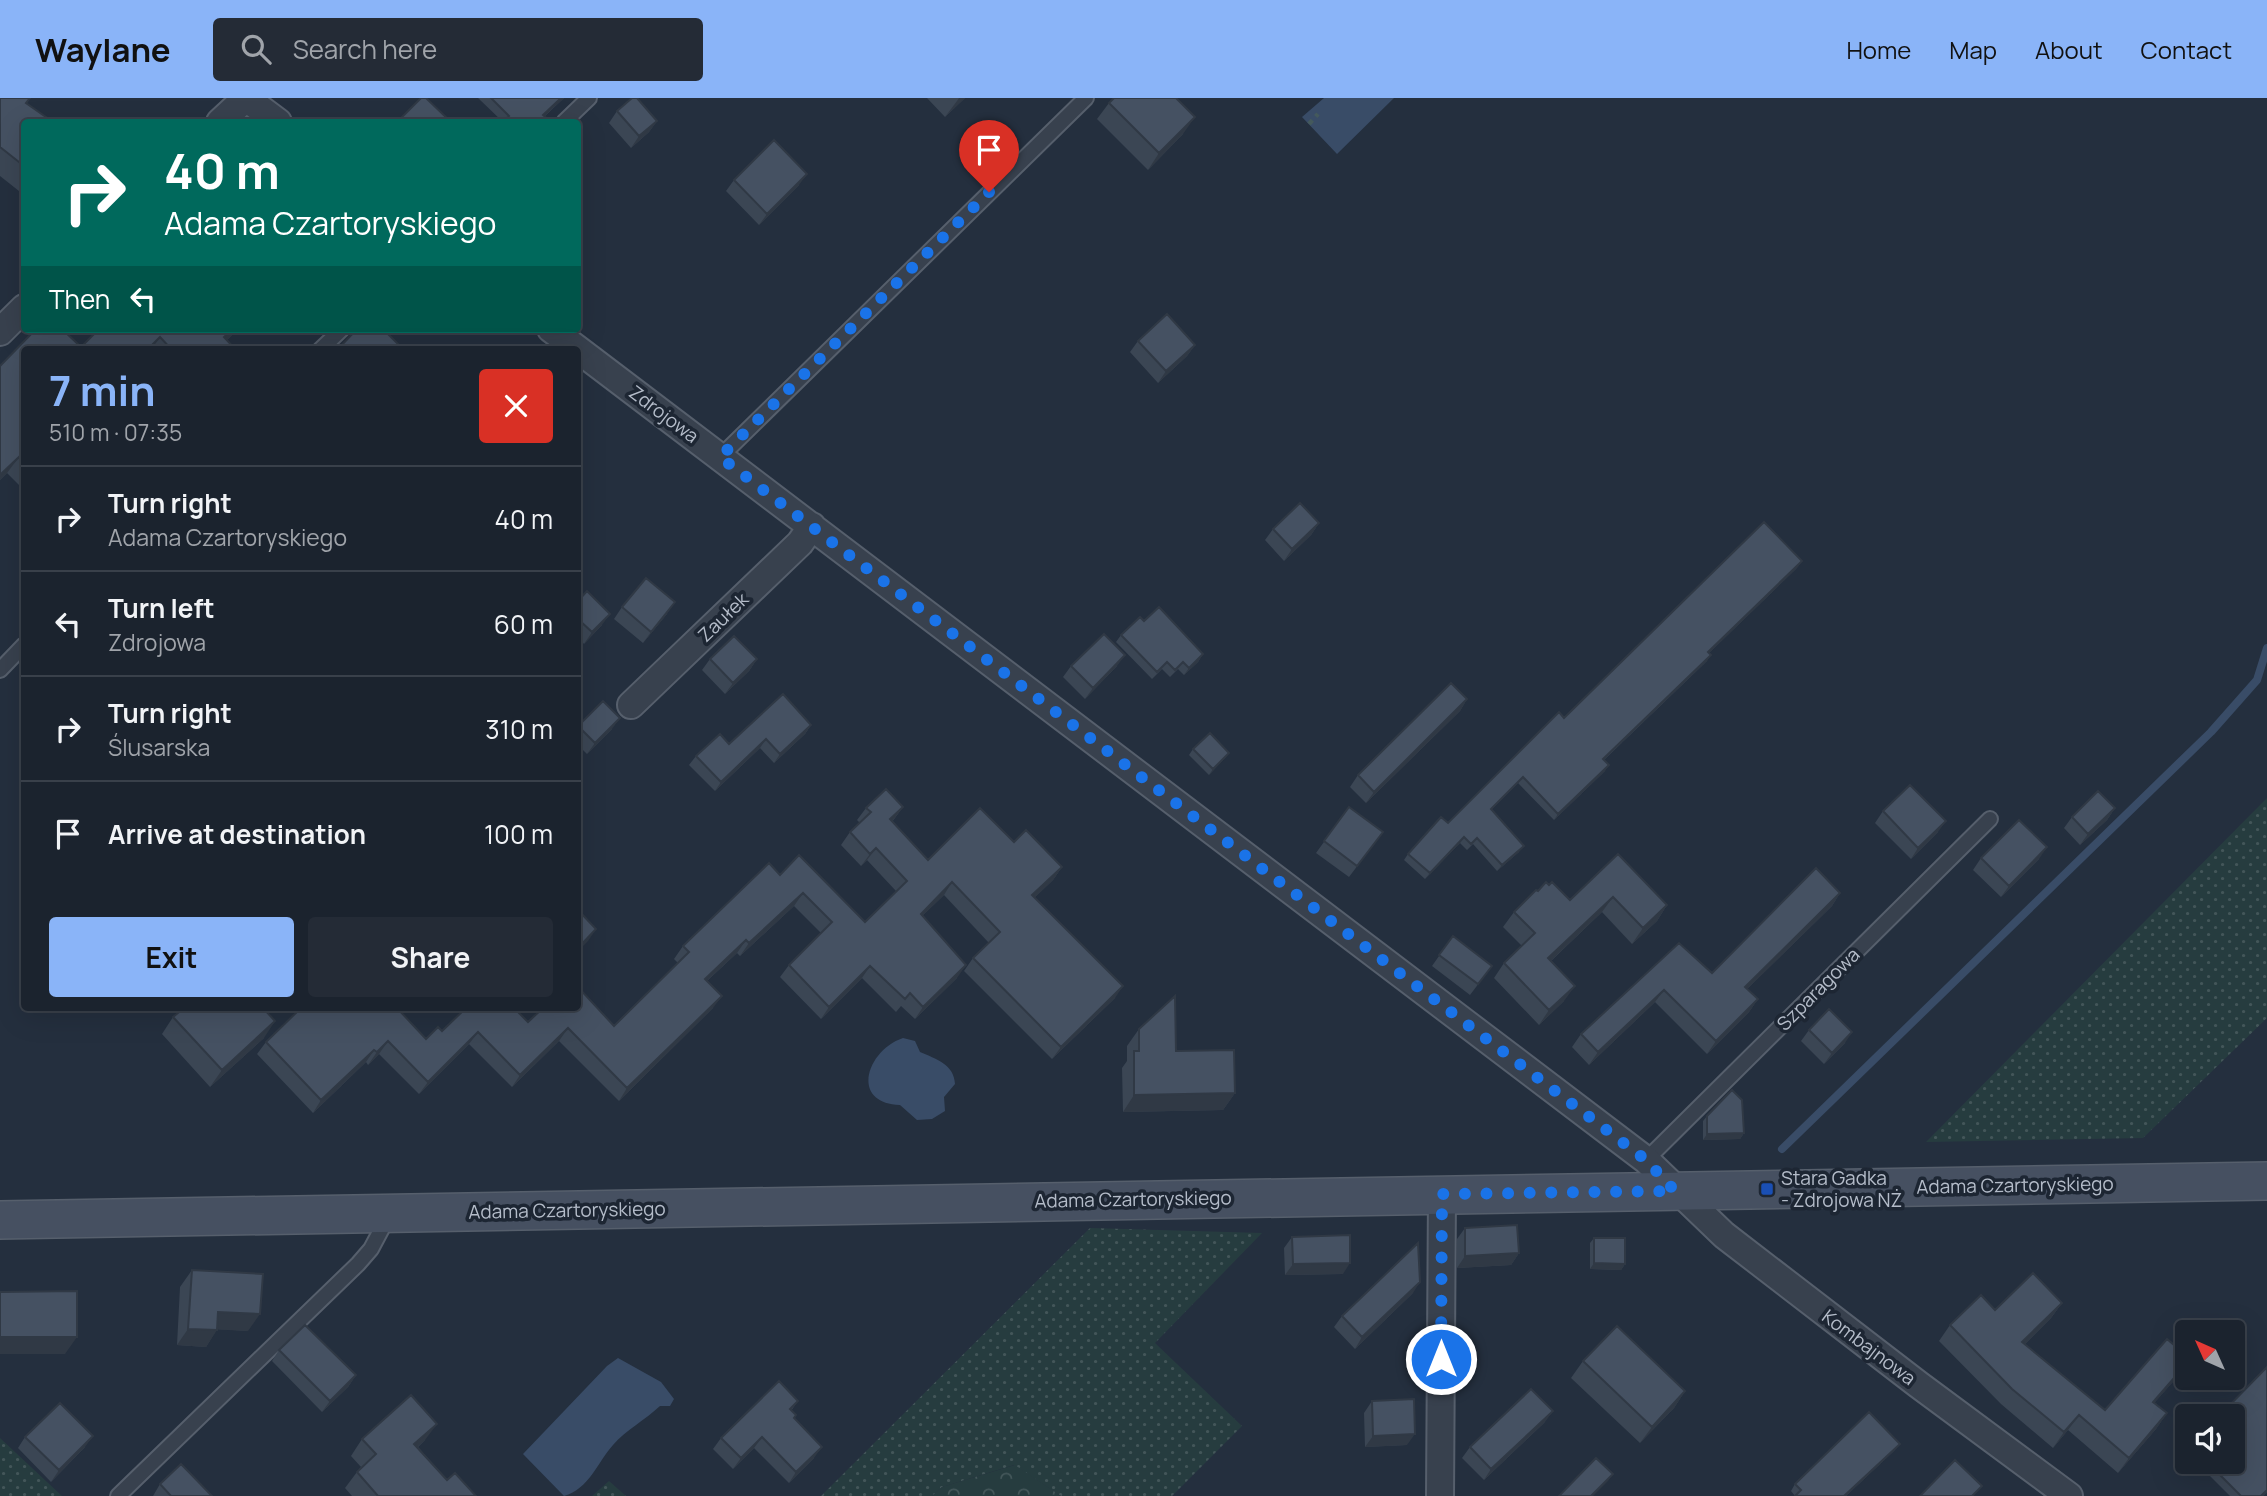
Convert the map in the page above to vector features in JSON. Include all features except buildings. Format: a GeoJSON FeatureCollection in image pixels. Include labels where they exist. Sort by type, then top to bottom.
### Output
{"type":"FeatureCollection","features":[{"type":"Feature","properties":{"kind":"street"},"geometry":{"type":"LineString","coordinates":[[223,119],[246,98],[274,119]]}},
{"type":"Feature","properties":{"kind":"street"},"geometry":{"type":"LineString","coordinates":[[0,332],[21,311]]}},
{"type":"Feature","properties":{"kind":"street","name":"Zdrojowa"},"geometry":{"type":"LineString","coordinates":[[556,333],[573,346]]}},
{"type":"Feature","properties":{"kind":"street","name":"Zdrojowa"},"geometry":{"type":"LineString","coordinates":[[581,352],[1646,1160],[1675,1191]]}},
{"type":"Feature","properties":{"kind":"street","name":"Zaułek"},"geometry":{"type":"LineString","coordinates":[[631,705],[800,543],[812,526]]}},
{"type":"Feature","properties":{"kind":"street","name":"Adama Czartoryskiego"},"geometry":{"type":"LineString","coordinates":[[0,1220],[2267,1181]]}},
{"type":"Feature","properties":{"kind":"street","name":"Kombajnowa"},"geometry":{"type":"LineString","coordinates":[[1675,1191],[1724,1235],[2069,1496]]}},
{"type":"Feature","properties":{"kind":"street"},"geometry":{"type":"LineString","coordinates":[[1440,1496],[1442,1194]]}},
{"type":"Feature","properties":{"kind":"lane"},"geometry":{"type":"LineString","coordinates":[[567,119],[589,98]]}},
{"type":"Feature","properties":{"kind":"lane"},"geometry":{"type":"LineString","coordinates":[[720,457],[1086,98]]}},
{"type":"Feature","properties":{"kind":"lane"},"geometry":{"type":"LineString","coordinates":[[324,346],[338,333]]}},
{"type":"Feature","properties":{"kind":"lane"},"geometry":{"type":"LineString","coordinates":[[0,670],[21,648]]}},
{"type":"Feature","properties":{"kind":"lane","name":"Szparagowa"},"geometry":{"type":"LineString","coordinates":[[1646,1160],[1990,819]]}},
{"type":"Feature","properties":{"kind":"lane"},"geometry":{"type":"LineString","coordinates":[[118,1496],[358,1264],[371,1249],[390,1213]]}},
{"type":"Feature","properties":{"kind":"path"},"geometry":{"type":"LineString","coordinates":[[1309,124],[1318,114]]}},
{"type":"Feature","properties":{"kind":"green space"},"geometry":{"type":"Polygon","coordinates":[[[2267,798],[2267,1018],[2143,1138],[1926,1142],[2267,798]]]}},
{"type":"Feature","properties":{"kind":"green space"},"geometry":{"type":"Polygon","coordinates":[[[1090,1228],[1262,1233],[1155,1343],[1242,1426],[1172,1496],[1061,1496],[1014,1465],[942,1487],[932,1496],[821,1496],[1090,1228]]]}},
{"type":"Feature","properties":{"kind":"green space"},"geometry":{"type":"Polygon","coordinates":[[[0,1438],[62,1496],[0,1496],[0,1438]]]}},
{"type":"Feature","properties":{"kind":"green space"},"geometry":{"type":"Polygon","coordinates":[[[1015,1465],[1061,1496],[932,1496],[942,1487],[1015,1465]]]}},
{"type":"Feature","properties":{"kind":"green space"},"geometry":{"type":"Polygon","coordinates":[[[609,1481],[626,1496],[592,1496],[609,1481]]]}},
{"type":"Feature","properties":{"kind":"water"},"geometry":{"type":"Polygon","coordinates":[[[1324,98],[1394,98],[1337,154],[1302,117],[1324,98]]]}},
{"type":"Feature","properties":{"kind":"water"},"geometry":{"type":"Polygon","coordinates":[[[903,1038],[915,1041],[920,1052],[943,1063],[954,1077],[955,1084],[944,1097],[945,1111],[932,1119],[917,1120],[900,1105],[884,1102],[874,1095],[869,1086],[869,1075],[880,1053],[903,1038]]]}},
{"type":"Feature","properties":{"kind":"water"},"geometry":{"type":"Polygon","coordinates":[[[618,1358],[661,1382],[674,1399],[670,1406],[660,1406],[624,1435],[607,1452],[586,1482],[573,1493],[564,1496],[523,1454],[607,1366],[618,1358]]]}},
{"type":"Feature","properties":{"kind":"waterway"},"geometry":{"type":"LineString","coordinates":[[1782,1149],[2211,732],[2257,680],[2267,648]]}},
{"type":"Feature","properties":{"kind":"place","name":"Stara Gadka - Zdrojowa NŻ"},"geometry":{"type":"Point","coordinates":[1767,1189]}},
{"type":"Feature","properties":{"kind":"route"},"geometry":{"type":"LineString","coordinates":[[989,192],[720,457],[1646,1160],[1675,1191],[1442,1194],[1441,1359]]}}]}
